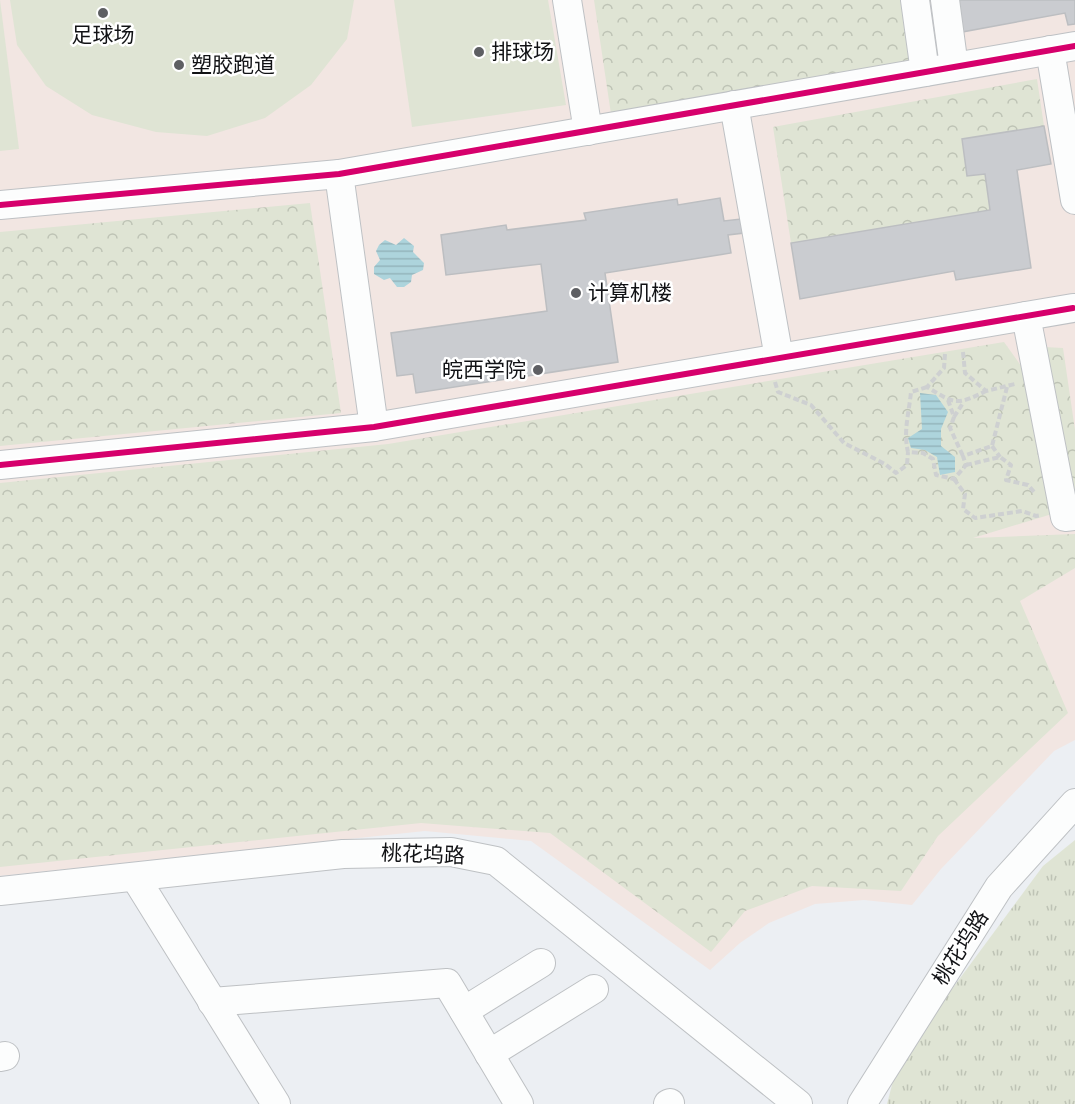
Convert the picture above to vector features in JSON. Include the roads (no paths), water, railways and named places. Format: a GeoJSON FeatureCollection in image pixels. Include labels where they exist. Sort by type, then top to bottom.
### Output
{"type":"FeatureCollection","features":[{"type":"Feature","properties":{"kind":"street"},"geometry":{"type":"LineString","coordinates":[[567,0],[588,130]]}},
{"type":"Feature","properties":{"kind":"street"},"geometry":{"type":"LineString","coordinates":[[915,0],[926,72]]}},
{"type":"Feature","properties":{"kind":"street"},"geometry":{"type":"LineString","coordinates":[[945,0],[954,67]]}},
{"type":"Feature","properties":{"kind":"street"},"geometry":{"type":"LineString","coordinates":[[0,205],[339,174],[1063,48],[1075,200]]}},
{"type":"Feature","properties":{"kind":"street"},"geometry":{"type":"LineString","coordinates":[[734,105],[774,359]]}},
{"type":"Feature","properties":{"kind":"street"},"geometry":{"type":"LineString","coordinates":[[339,174],[374,427]]}},
{"type":"Feature","properties":{"kind":"street"},"geometry":{"type":"LineString","coordinates":[[0,465],[374,427],[1026,316],[1074,312]]}},
{"type":"Feature","properties":{"kind":"street"},"geometry":{"type":"LineString","coordinates":[[1026,316],[1065,515]]}},
{"type":"Feature","properties":{"kind":"street","name":"桃花坞路"},"geometry":{"type":"LineString","coordinates":[[862,1104],[999,887],[1075,803]]}},
{"type":"Feature","properties":{"kind":"street","name":"桃花坞路"},"geometry":{"type":"LineString","coordinates":[[0,891],[343,854],[451,852],[496,861],[798,1104]]}},
{"type":"Feature","properties":{"kind":"street"},"geometry":{"type":"LineString","coordinates":[[135,877],[276,1104]]}},
{"type":"Feature","properties":{"kind":"street"},"geometry":{"type":"LineString","coordinates":[[464,1011],[541,963]]}},
{"type":"Feature","properties":{"kind":"street"},"geometry":{"type":"LineString","coordinates":[[212,1002],[447,983],[519,1104]]}},
{"type":"Feature","properties":{"kind":"street"},"geometry":{"type":"LineString","coordinates":[[489,1054],[594,989]]}},
{"type":"Feature","properties":{"kind":"water"},"geometry":{"type":"Polygon","coordinates":[[[404,238],[414,246],[413,252],[424,263],[423,270],[412,275],[411,282],[404,287],[397,287],[390,278],[384,280],[374,274],[374,267],[380,260],[376,251],[385,240],[396,245],[404,238]]]}},
{"type":"Feature","properties":{"kind":"water"},"geometry":{"type":"Polygon","coordinates":[[[920,393],[936,395],[948,412],[941,429],[941,446],[955,457],[955,472],[940,475],[937,457],[925,450],[911,448],[908,438],[922,429],[920,393]]]}},
{"type":"Feature","properties":{"kind":"place","name":"足球场"},"geometry":{"type":"Point","coordinates":[103,13]}},
{"type":"Feature","properties":{"kind":"place","name":"排球场"},"geometry":{"type":"Point","coordinates":[479,52]}},
{"type":"Feature","properties":{"kind":"place","name":"塑胶跑道"},"geometry":{"type":"Point","coordinates":[179,65]}},
{"type":"Feature","properties":{"kind":"place","name":"计算机楼"},"geometry":{"type":"Point","coordinates":[576,293]}},
{"type":"Feature","properties":{"kind":"place","name":"皖西学院"},"geometry":{"type":"Point","coordinates":[538,370]}}]}
